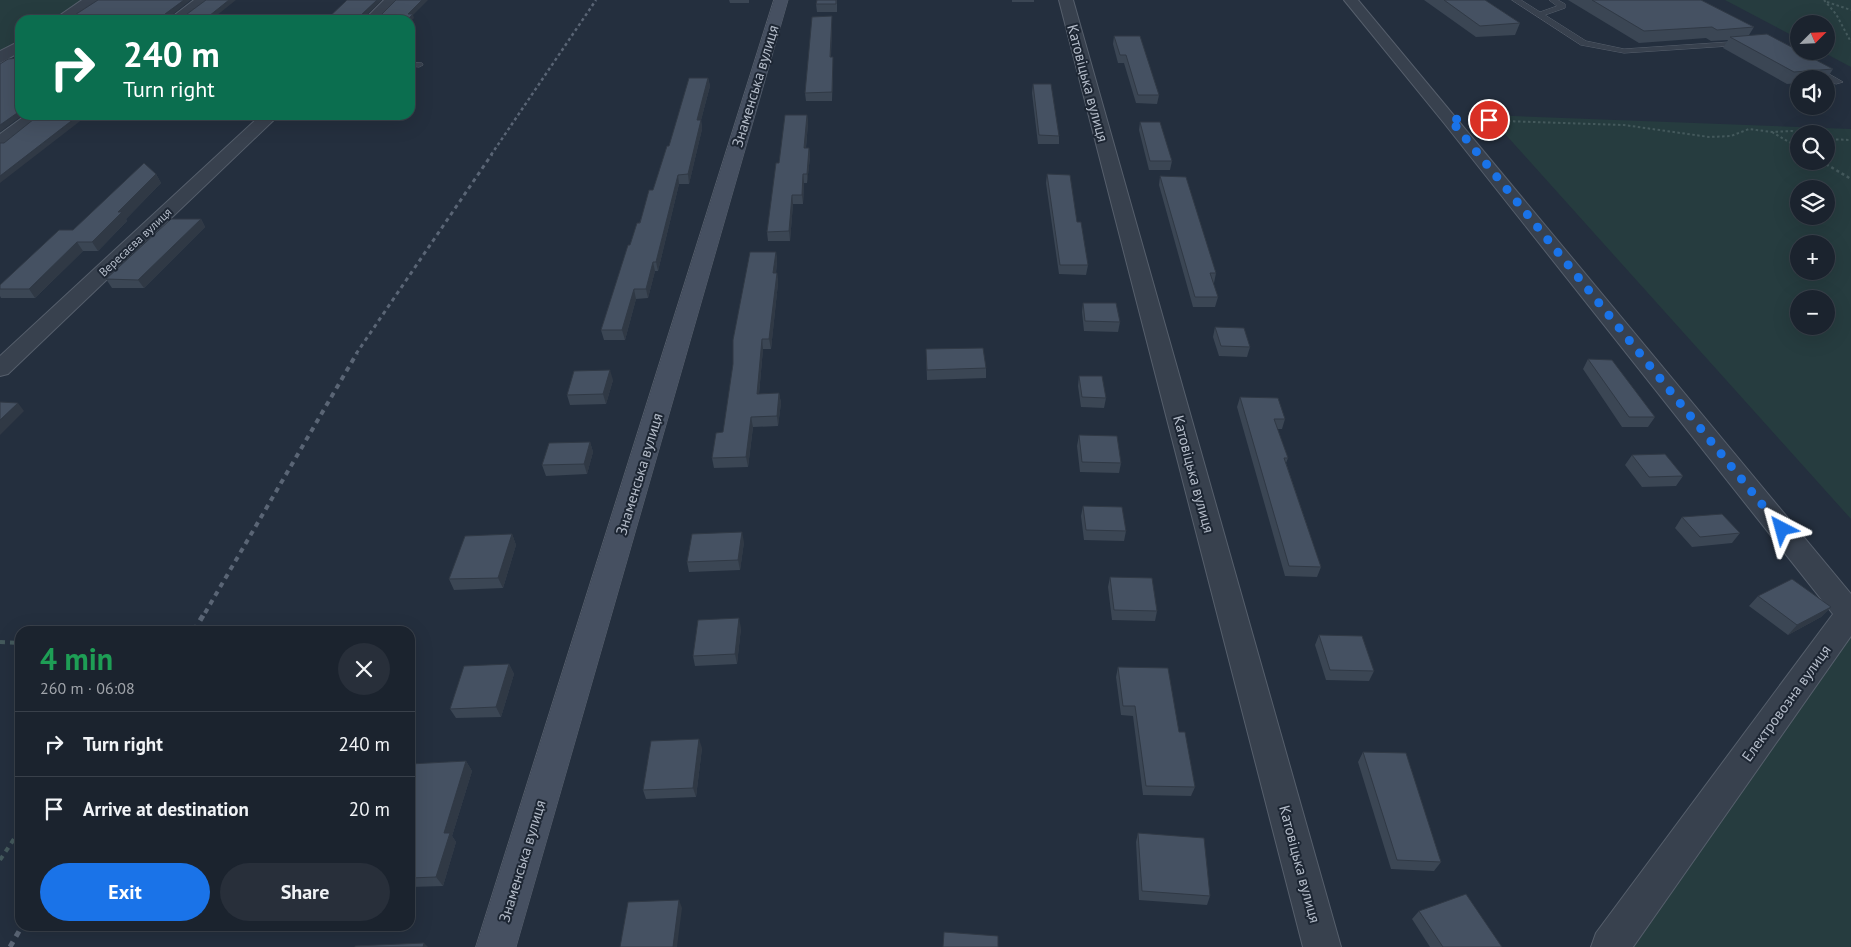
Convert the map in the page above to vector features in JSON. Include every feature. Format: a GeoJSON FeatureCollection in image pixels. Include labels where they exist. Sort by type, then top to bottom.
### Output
{"type":"FeatureCollection","features":[{"type":"Feature","properties":{"kind":"main road","name":"Знаменська вулиця"},"geometry":{"type":"LineString","coordinates":[[496,947],[781,0]]}},
{"type":"Feature","properties":{"kind":"street"},"geometry":{"type":"LineString","coordinates":[[68,15],[92,0]]}},
{"type":"Feature","properties":{"kind":"street"},"geometry":{"type":"LineString","coordinates":[[183,15],[203,0]]}},
{"type":"Feature","properties":{"kind":"street"},"geometry":{"type":"LineString","coordinates":[[376,15],[392,0]]}},
{"type":"Feature","properties":{"kind":"street","name":"Катовіцька вулиця"},"geometry":{"type":"LineString","coordinates":[[1066,0],[1322,947]]}},
{"type":"Feature","properties":{"kind":"street","name":"Електровозна вулиця"},"geometry":{"type":"LineString","coordinates":[[1351,0],[1450,119],[1850,614],[1610,947]]}},
{"type":"Feature","properties":{"kind":"street"},"geometry":{"type":"LineString","coordinates":[[0,142],[31,120]]}},
{"type":"Feature","properties":{"kind":"street","name":"Вересаєва вулиця"},"geometry":{"type":"LineString","coordinates":[[0,369],[266,120]]}},
{"type":"Feature","properties":{"kind":"street"},"geometry":{"type":"LineString","coordinates":[[1818,575],[1851,590]]}},
{"type":"Feature","properties":{"kind":"lane"},"geometry":{"type":"LineString","coordinates":[[1516,0],[1584,43],[1604,49],[1624,51],[1753,43]]}},
{"type":"Feature","properties":{"kind":"lane"},"geometry":{"type":"LineString","coordinates":[[1540,15],[1562,6],[1553,0]]}},
{"type":"Feature","properties":{"kind":"lane"},"geometry":{"type":"LineString","coordinates":[[415,64],[420,65]]}},
{"type":"Feature","properties":{"kind":"lane"},"geometry":{"type":"LineString","coordinates":[[1805,64],[1839,82]]}},
{"type":"Feature","properties":{"kind":"path"},"geometry":{"type":"LineString","coordinates":[[1826,1],[1851,10]]}},
{"type":"Feature","properties":{"kind":"path"},"geometry":{"type":"LineString","coordinates":[[1826,1],[1851,42]]}},
{"type":"Feature","properties":{"kind":"path"},"geometry":{"type":"LineString","coordinates":[[1450,119],[1624,125],[1709,138],[1731,136],[1749,129],[1772,132],[1790,131]]}},
{"type":"Feature","properties":{"kind":"path"},"geometry":{"type":"LineString","coordinates":[[1772,132],[1790,143]]}},
{"type":"Feature","properties":{"kind":"path"},"geometry":{"type":"LineString","coordinates":[[1835,139],[1851,140]]}},
{"type":"Feature","properties":{"kind":"path"},"geometry":{"type":"LineString","coordinates":[[1835,169],[1851,179]]}},
{"type":"Feature","properties":{"kind":"path"},"geometry":{"type":"LineString","coordinates":[[0,642],[15,643]]}},
{"type":"Feature","properties":{"kind":"path"},"geometry":{"type":"LineString","coordinates":[[0,860],[15,838]]}},
{"type":"Feature","properties":{"kind":"green space"},"geometry":{"type":"Polygon","coordinates":[[[0,0],[92,0],[68,15],[15,15],[15,48],[0,58],[0,0]]]}},
{"type":"Feature","properties":{"kind":"green space"},"geometry":{"type":"Polygon","coordinates":[[[1725,0],[1851,0],[1851,67],[1835,58],[1835,15],[1790,15],[1790,34],[1725,0]]]}},
{"type":"Feature","properties":{"kind":"green space"},"geometry":{"type":"Polygon","coordinates":[[[1488,115],[1790,127],[1790,170],[1835,170],[1835,128],[1851,129],[1851,519],[1488,115]]]}},
{"type":"Feature","properties":{"kind":"green space"},"geometry":{"type":"Polygon","coordinates":[[[1851,613],[1851,947],[1610,947],[1851,613]]]}},
{"type":"Feature","properties":{"kind":"building"},"geometry":{"type":"Polygon","coordinates":[[[98,0],[184,0],[165,15],[75,15],[98,0]]]}},
{"type":"Feature","properties":{"kind":"building"},"geometry":{"type":"Polygon","coordinates":[[[206,0],[229,0],[210,15],[186,15],[206,0]]]}},
{"type":"Feature","properties":{"kind":"building"},"geometry":{"type":"Polygon","coordinates":[[[347,0],[377,0],[361,15],[331,15],[347,0]]]}},
{"type":"Feature","properties":{"kind":"building"},"geometry":{"type":"Polygon","coordinates":[[[396,0],[422,0],[408,14],[413,14],[381,15],[396,0]]]}},
{"type":"Feature","properties":{"kind":"building"},"geometry":{"type":"Polygon","coordinates":[[[817,0],[836,0],[836,4],[816,4],[817,0]]]}},
{"type":"Feature","properties":{"kind":"building"},"geometry":{"type":"Polygon","coordinates":[[[1444,0],[1485,0],[1520,23],[1480,26],[1444,0]]]}},
{"type":"Feature","properties":{"kind":"building"},"geometry":{"type":"Polygon","coordinates":[[[1592,0],[1701,0],[1754,27],[1717,30],[1712,27],[1644,31],[1592,0]]]}},
{"type":"Feature","properties":{"kind":"building"},"geometry":{"type":"Polygon","coordinates":[[[832,16],[830,57],[833,57],[832,92],[805,93],[812,17],[832,16]]]}},
{"type":"Feature","properties":{"kind":"building"},"geometry":{"type":"Polygon","coordinates":[[[1767,34],[1790,46],[1790,60],[1816,60],[1833,69],[1790,70],[1730,37],[1767,34]]]}},
{"type":"Feature","properties":{"kind":"building"},"geometry":{"type":"Polygon","coordinates":[[[1114,36],[1140,36],[1159,95],[1138,95],[1126,55],[1120,55],[1114,36]]]}},
{"type":"Feature","properties":{"kind":"building"},"geometry":{"type":"Polygon","coordinates":[[[15,58],[15,114],[0,125],[0,64],[8,59],[15,58]]]}},
{"type":"Feature","properties":{"kind":"building"},"geometry":{"type":"Polygon","coordinates":[[[689,78],[708,78],[697,120],[701,120],[688,174],[678,175],[656,262],[653,262],[646,289],[634,289],[622,330],[601,330],[628,245],[630,245],[637,223],[640,223],[649,190],[653,190],[667,146],[669,146],[689,78]]]}},
{"type":"Feature","properties":{"kind":"building"},"geometry":{"type":"Polygon","coordinates":[[[1033,84],[1051,84],[1059,136],[1039,135],[1033,84]]]}},
{"type":"Feature","properties":{"kind":"building"},"geometry":{"type":"Polygon","coordinates":[[[785,115],[807,115],[804,148],[809,148],[807,174],[803,174],[802,195],[792,195],[789,231],[767,232],[776,163],[779,163],[785,115]]]}},
{"type":"Feature","properties":{"kind":"building"},"geometry":{"type":"Polygon","coordinates":[[[33,120],[73,120],[0,176],[0,143],[4,143],[33,120]]]}},
{"type":"Feature","properties":{"kind":"building"},"geometry":{"type":"Polygon","coordinates":[[[1140,122],[1160,122],[1172,161],[1150,161],[1140,122]]]}},
{"type":"Feature","properties":{"kind":"building"},"geometry":{"type":"Polygon","coordinates":[[[144,163],[156,174],[118,212],[122,212],[92,242],[77,242],[29,289],[0,289],[0,285],[59,230],[73,230],[144,163]]]}},
{"type":"Feature","properties":{"kind":"building"},"geometry":{"type":"Polygon","coordinates":[[[1047,174],[1070,175],[1077,222],[1081,222],[1088,265],[1060,265],[1047,174]]]}},
{"type":"Feature","properties":{"kind":"building"},"geometry":{"type":"Polygon","coordinates":[[[1160,176],[1186,177],[1216,273],[1210,273],[1218,297],[1195,297],[1160,176]]]}},
{"type":"Feature","properties":{"kind":"building"},"geometry":{"type":"Polygon","coordinates":[[[171,219],[201,219],[138,280],[106,279],[171,219]]]}},
{"type":"Feature","properties":{"kind":"building"},"geometry":{"type":"Polygon","coordinates":[[[750,252],[776,252],[773,273],[777,273],[769,339],[762,339],[757,394],[779,393],[777,416],[751,417],[746,457],[712,458],[716,433],[723,432],[733,364],[733,340],[750,252]]]}},
{"type":"Feature","properties":{"kind":"building"},"geometry":{"type":"Polygon","coordinates":[[[1083,303],[1116,303],[1120,322],[1085,321],[1083,303]]]}},
{"type":"Feature","properties":{"kind":"building"},"geometry":{"type":"Polygon","coordinates":[[[1215,327],[1244,328],[1250,347],[1221,346],[1215,327]]]}},
{"type":"Feature","properties":{"kind":"building"},"geometry":{"type":"Polygon","coordinates":[[[983,348],[986,368],[927,370],[926,349],[983,348]]]}},
{"type":"Feature","properties":{"kind":"building"},"geometry":{"type":"Polygon","coordinates":[[[1588,359],[1612,360],[1655,417],[1629,417],[1588,359]]]}},
{"type":"Feature","properties":{"kind":"building"},"geometry":{"type":"Polygon","coordinates":[[[610,370],[603,394],[567,395],[574,371],[610,370]]]}},
{"type":"Feature","properties":{"kind":"building"},"geometry":{"type":"Polygon","coordinates":[[[1079,376],[1102,376],[1106,398],[1082,397],[1079,376]]]}},
{"type":"Feature","properties":{"kind":"building"},"geometry":{"type":"Polygon","coordinates":[[[1240,397],[1278,398],[1285,419],[1274,419],[1288,458],[1284,458],[1321,567],[1289,566],[1240,397]]]}},
{"type":"Feature","properties":{"kind":"building"},"geometry":{"type":"Polygon","coordinates":[[[0,402],[18,403],[0,420],[0,402]]]}},
{"type":"Feature","properties":{"kind":"building"},"geometry":{"type":"Polygon","coordinates":[[[1079,435],[1117,436],[1121,463],[1082,462],[1079,435]]]}},
{"type":"Feature","properties":{"kind":"building"},"geometry":{"type":"Polygon","coordinates":[[[590,442],[584,464],[542,465],[549,443],[590,442]]]}},
{"type":"Feature","properties":{"kind":"building"},"geometry":{"type":"Polygon","coordinates":[[[1665,454],[1683,476],[1649,477],[1632,455],[1665,454]]]}},
{"type":"Feature","properties":{"kind":"building"},"geometry":{"type":"Polygon","coordinates":[[[1083,506],[1122,507],[1126,531],[1086,530],[1083,506]]]}},
{"type":"Feature","properties":{"kind":"building"},"geometry":{"type":"Polygon","coordinates":[[[1722,514],[1740,533],[1700,537],[1682,517],[1722,514]]]}},
{"type":"Feature","properties":{"kind":"building"},"geometry":{"type":"Polygon","coordinates":[[[742,532],[738,560],[687,562],[692,534],[742,532]]]}},
{"type":"Feature","properties":{"kind":"building"},"geometry":{"type":"Polygon","coordinates":[[[512,534],[498,578],[449,579],[465,536],[512,534]]]}},
{"type":"Feature","properties":{"kind":"building"},"geometry":{"type":"Polygon","coordinates":[[[1110,577],[1152,578],[1157,611],[1114,610],[1110,577]]]}},
{"type":"Feature","properties":{"kind":"building"},"geometry":{"type":"Polygon","coordinates":[[[1792,579],[1831,607],[1797,625],[1758,596],[1792,579]]]}},
{"type":"Feature","properties":{"kind":"building"},"geometry":{"type":"Polygon","coordinates":[[[739,618],[735,654],[693,656],[698,620],[739,618]]]}},
{"type":"Feature","properties":{"kind":"building"},"geometry":{"type":"Polygon","coordinates":[[[1319,635],[1362,636],[1374,671],[1330,670],[1319,635]]]}},
{"type":"Feature","properties":{"kind":"building"},"geometry":{"type":"Polygon","coordinates":[[[509,664],[496,707],[450,709],[464,666],[509,664]]]}},
{"type":"Feature","properties":{"kind":"building"},"geometry":{"type":"Polygon","coordinates":[[[1118,667],[1168,668],[1179,732],[1185,732],[1195,787],[1146,786],[1135,706],[1123,706],[1118,667]]]}},
{"type":"Feature","properties":{"kind":"building"},"geometry":{"type":"Polygon","coordinates":[[[699,739],[693,788],[643,790],[651,741],[699,739]]]}},
{"type":"Feature","properties":{"kind":"building"},"geometry":{"type":"Polygon","coordinates":[[[1363,752],[1406,753],[1441,862],[1397,860],[1363,752]]]}},
{"type":"Feature","properties":{"kind":"building"},"geometry":{"type":"Polygon","coordinates":[[[466,761],[444,833],[450,833],[436,877],[415,878],[415,764],[466,761]]]}},
{"type":"Feature","properties":{"kind":"building"},"geometry":{"type":"Polygon","coordinates":[[[1138,833],[1204,838],[1210,896],[1142,891],[1138,833]]]}},
{"type":"Feature","properties":{"kind":"building"},"geometry":{"type":"Polygon","coordinates":[[[1466,894],[1502,947],[1443,947],[1419,911],[1466,894]]]}},
{"type":"Feature","properties":{"kind":"building"},"geometry":{"type":"Polygon","coordinates":[[[679,900],[673,947],[620,947],[628,902],[679,900]]]}},
{"type":"Feature","properties":{"kind":"building"},"geometry":{"type":"Polygon","coordinates":[[[944,932],[998,936],[998,947],[943,947],[944,932]]]}},
{"type":"Feature","properties":{"kind":"building"},"geometry":{"type":"Polygon","coordinates":[[[424,943],[423,947],[355,947],[355,946],[424,943]]]}},
{"type":"Feature","properties":{"kind":"railway"},"geometry":{"type":"LineString","coordinates":[[491,155],[596,0]]}},
{"type":"Feature","properties":{"kind":"railway"},"geometry":{"type":"LineString","coordinates":[[356,354],[492,154]]}},
{"type":"Feature","properties":{"kind":"railway"},"geometry":{"type":"LineString","coordinates":[[205,613],[357,353]]}},
{"type":"Feature","properties":{"kind":"railway"},"geometry":{"type":"LineString","coordinates":[[197,626],[205,612]]}},
{"type":"Feature","properties":{"kind":"railway"},"geometry":{"type":"LineString","coordinates":[[10,947],[19,931]]}},
{"type":"Feature","properties":{"kind":"route"},"geometry":{"type":"LineString","coordinates":[[1489,120],[1450,119],[1782,529]]}}]}
